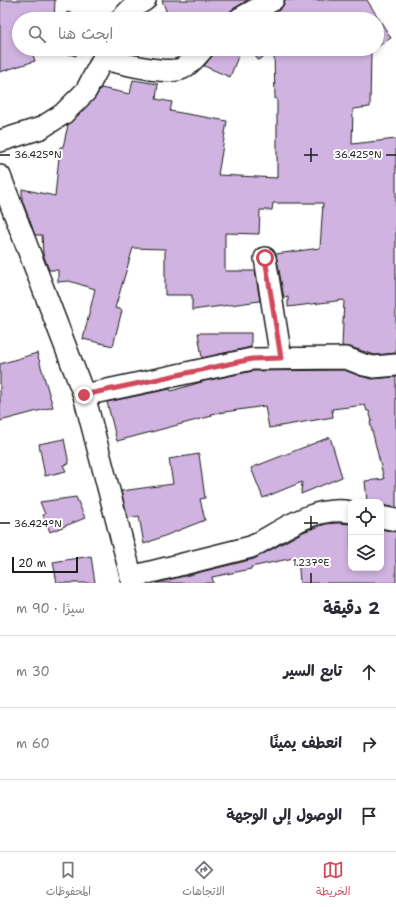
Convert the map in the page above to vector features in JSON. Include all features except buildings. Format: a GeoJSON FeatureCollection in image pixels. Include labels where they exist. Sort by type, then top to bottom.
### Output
{"type":"FeatureCollection","features":[{"type":"Feature","properties":{"kind":"street"},"geometry":{"type":"LineString","coordinates":[[128,12],[145,0]]}},
{"type":"Feature","properties":{"kind":"street"},"geometry":{"type":"LineString","coordinates":[[252,12],[273,0]]}},
{"type":"Feature","properties":{"kind":"street"},"geometry":{"type":"LineString","coordinates":[[0,141],[41,128],[64,114],[86,91],[105,56]]}},
{"type":"Feature","properties":{"kind":"street"},"geometry":{"type":"LineString","coordinates":[[113,56],[164,71],[181,69],[193,61],[197,56]]}},
{"type":"Feature","properties":{"kind":"street"},"geometry":{"type":"LineString","coordinates":[[0,176],[84,395],[132,580],[251,547],[294,523],[318,513],[348,512]]}},
{"type":"Feature","properties":{"kind":"street"},"geometry":{"type":"LineString","coordinates":[[265,258],[281,358]]}},
{"type":"Feature","properties":{"kind":"street"},"geometry":{"type":"LineString","coordinates":[[84,395],[252,359],[346,358],[369,366],[396,365]]}},
{"type":"Feature","properties":{"kind":"street"},"geometry":{"type":"LineString","coordinates":[[384,518],[396,520]]}},
{"type":"Feature","properties":{"kind":"route"},"geometry":{"type":"LineString","coordinates":[[84,395],[252,359],[281,358],[265,258]]}}]}
